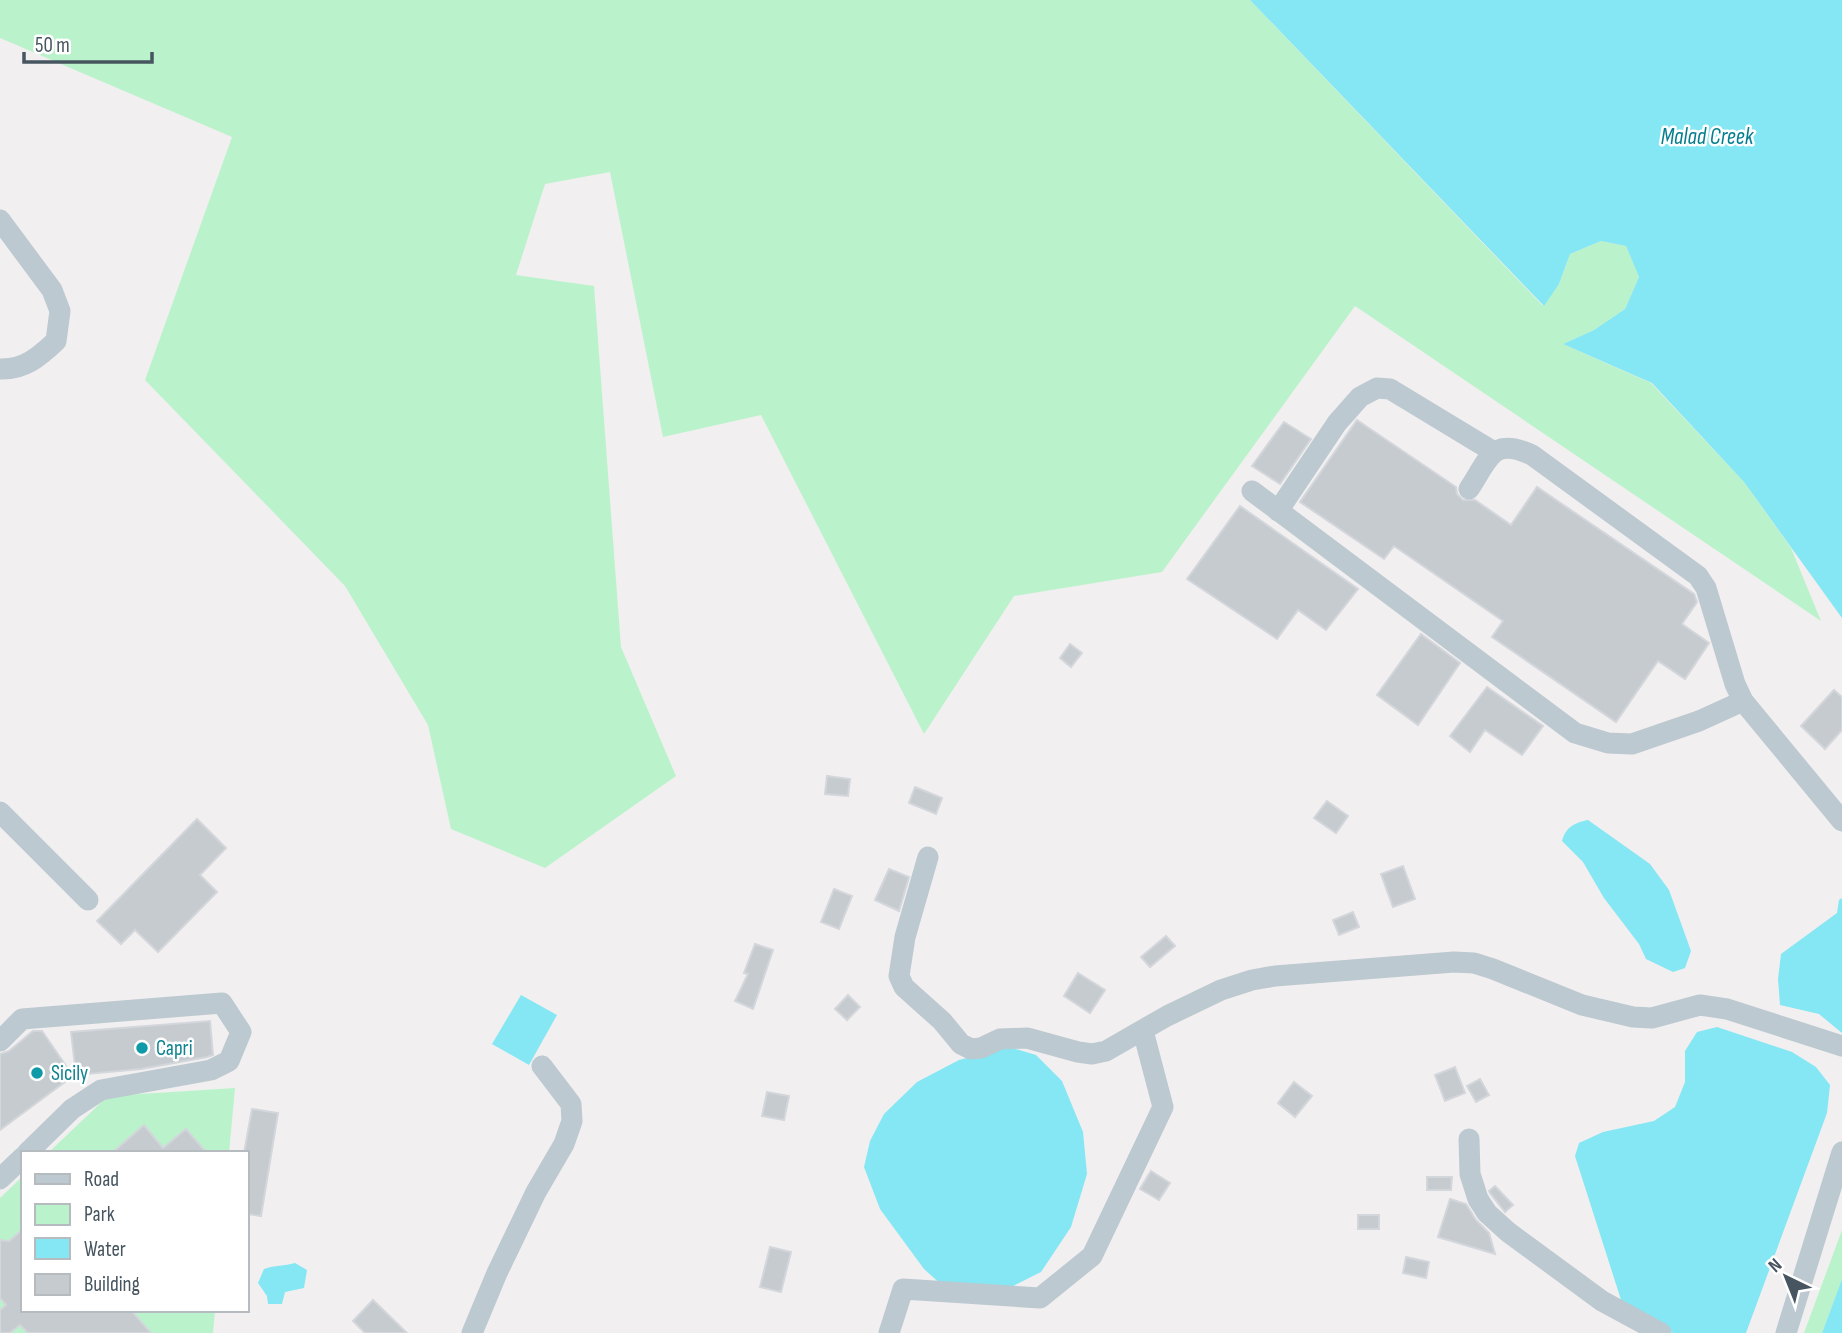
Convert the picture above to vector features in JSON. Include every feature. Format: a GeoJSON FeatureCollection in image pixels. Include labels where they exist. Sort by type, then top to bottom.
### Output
{"type":"FeatureCollection","features":[{"type":"Feature","properties":{"kind":"street"},"geometry":{"type":"LineString","coordinates":[[0,220],[52,290],[60,311],[56,341],[29,364],[11,370],[0,369]]}},
{"type":"Feature","properties":{"kind":"street"},"geometry":{"type":"LineString","coordinates":[[1278,511],[1337,424],[1360,397],[1377,388],[1390,388],[1494,452]]}},
{"type":"Feature","properties":{"kind":"street"},"geometry":{"type":"LineString","coordinates":[[1469,489],[1494,452],[1506,447],[1516,447],[1532,455],[1698,576],[1706,588],[1735,684],[1743,701],[1842,821]]}},
{"type":"Feature","properties":{"kind":"street"},"geometry":{"type":"LineString","coordinates":[[1252,491],[1575,733],[1608,743],[1632,744],[1699,721],[1743,701]]}},
{"type":"Feature","properties":{"kind":"street"},"geometry":{"type":"LineString","coordinates":[[0,812],[88,900]]}},
{"type":"Feature","properties":{"kind":"street"},"geometry":{"type":"LineString","coordinates":[[928,857],[905,937],[899,976],[904,987],[942,1021],[961,1044],[971,1049],[981,1048],[1000,1039],[1027,1038],[1092,1054],[1106,1051],[1167,1016],[1222,990],[1252,980],[1454,962],[1474,963],[1582,1005],[1633,1017],[1651,1018],[1700,1005],[1727,1009],[1842,1046]]}},
{"type":"Feature","properties":{"kind":"street"},"geometry":{"type":"LineString","coordinates":[[0,1041],[22,1020],[222,1003],[241,1032],[229,1061],[211,1070],[101,1090],[72,1109],[29,1151]]}},
{"type":"Feature","properties":{"kind":"street"},"geometry":{"type":"LineString","coordinates":[[889,1333],[903,1289],[1040,1298],[1092,1256],[1163,1107],[1143,1031]]}},
{"type":"Feature","properties":{"kind":"street"},"geometry":{"type":"LineString","coordinates":[[472,1333],[496,1273],[536,1192],[564,1144],[572,1121],[571,1104],[541,1066]]}},
{"type":"Feature","properties":{"kind":"street"},"geometry":{"type":"LineString","coordinates":[[1469,1139],[1470,1174],[1478,1199],[1488,1213],[1508,1232],[1602,1301],[1661,1333]]}},
{"type":"Feature","properties":{"kind":"street"},"geometry":{"type":"LineString","coordinates":[[1786,1333],[1842,1152]]}},
{"type":"Feature","properties":{"kind":"street"},"geometry":{"type":"LineString","coordinates":[[0,1179],[21,1159]]}},
{"type":"Feature","properties":{"kind":"green space"},"geometry":{"type":"Polygon","coordinates":[[[0,0],[1250,0],[1543,306],[1559,284],[1570,254],[1601,241],[1626,246],[1639,277],[1625,309],[1594,330],[1563,344],[1651,383],[1744,482],[1791,548],[1821,621],[1355,306],[1162,572],[1014,596],[924,734],[761,415],[663,437],[610,172],[545,184],[516,275],[594,286],[621,647],[676,776],[545,868],[451,829],[428,725],[345,586],[145,380],[232,137],[0,38],[0,0]]]}},
{"type":"Feature","properties":{"kind":"green space"},"geometry":{"type":"Polygon","coordinates":[[[235,1088],[229,1151],[50,1151],[108,1096],[235,1088]]]}},
{"type":"Feature","properties":{"kind":"green space"},"geometry":{"type":"Polygon","coordinates":[[[21,1178],[21,1312],[215,1312],[213,1333],[0,1333],[0,1198],[21,1178]]]}},
{"type":"Feature","properties":{"kind":"green space"},"geometry":{"type":"Polygon","coordinates":[[[1842,1230],[1842,1279],[1822,1333],[1804,1333],[1842,1230]]]}},
{"type":"Feature","properties":{"kind":"water","name":"Malad Creek"},"geometry":{"type":"Polygon","coordinates":[[[1250,0],[1842,0],[1842,618],[1744,482],[1652,383],[1563,344],[1594,330],[1625,309],[1639,277],[1626,246],[1601,241],[1570,254],[1559,284],[1544,306],[1250,0]]]}},
{"type":"Feature","properties":{"kind":"water"},"geometry":{"type":"Polygon","coordinates":[[[1588,820],[1650,864],[1669,890],[1691,951],[1685,968],[1673,972],[1646,959],[1639,944],[1604,898],[1583,862],[1562,841],[1571,826],[1588,820]]]}},
{"type":"Feature","properties":{"kind":"water"},"geometry":{"type":"Polygon","coordinates":[[[1842,898],[1842,1033],[1819,1014],[1780,1005],[1778,979],[1781,954],[1837,913],[1839,900],[1842,898]]]}},
{"type":"Feature","properties":{"kind":"water"},"geometry":{"type":"Polygon","coordinates":[[[521,995],[557,1015],[529,1065],[492,1044],[521,995]]]}},
{"type":"Feature","properties":{"kind":"water"},"geometry":{"type":"Polygon","coordinates":[[[1717,1027],[1792,1052],[1816,1067],[1830,1085],[1827,1113],[1746,1333],[1673,1333],[1623,1306],[1575,1156],[1579,1143],[1603,1132],[1654,1121],[1675,1107],[1685,1082],[1685,1051],[1697,1032],[1717,1027]]]}},
{"type":"Feature","properties":{"kind":"water"},"geometry":{"type":"Polygon","coordinates":[[[1009,1047],[1036,1055],[1062,1081],[1083,1132],[1087,1174],[1071,1227],[1041,1272],[1001,1292],[944,1287],[924,1269],[880,1209],[864,1167],[870,1141],[884,1114],[917,1082],[959,1060],[1009,1047]]]}},
{"type":"Feature","properties":{"kind":"water"},"geometry":{"type":"Polygon","coordinates":[[[295,1263],[307,1270],[304,1288],[285,1292],[282,1304],[268,1304],[267,1296],[258,1283],[264,1269],[295,1263]]]}},
{"type":"Feature","properties":{"kind":"water"},"geometry":{"type":"Polygon","coordinates":[[[1842,1279],[1842,1333],[1822,1333],[1842,1279]]]}},
{"type":"Feature","properties":{"kind":"building"},"geometry":{"type":"Polygon","coordinates":[[[1357,420],[1456,487],[1457,494],[1463,500],[1475,500],[1511,525],[1537,487],[1694,594],[1697,602],[1682,624],[1709,643],[1685,679],[1658,661],[1616,722],[1492,637],[1503,621],[1394,546],[1384,559],[1300,502],[1357,420]]]}},
{"type":"Feature","properties":{"kind":"building"},"geometry":{"type":"Polygon","coordinates":[[[1284,422],[1311,439],[1280,484],[1252,466],[1284,422]]]}},
{"type":"Feature","properties":{"kind":"building"},"geometry":{"type":"Polygon","coordinates":[[[1240,506],[1358,589],[1326,630],[1298,610],[1277,639],[1187,579],[1240,506]]]}},
{"type":"Feature","properties":{"kind":"building"},"geometry":{"type":"Polygon","coordinates":[[[1421,634],[1460,663],[1418,725],[1377,695],[1421,634]]]}},
{"type":"Feature","properties":{"kind":"building"},"geometry":{"type":"Polygon","coordinates":[[[1070,644],[1082,653],[1071,667],[1060,658],[1070,644]]]}},
{"type":"Feature","properties":{"kind":"building"},"geometry":{"type":"Polygon","coordinates":[[[1487,687],[1543,726],[1522,755],[1485,730],[1470,752],[1450,736],[1487,687]]]}},
{"type":"Feature","properties":{"kind":"building"},"geometry":{"type":"Polygon","coordinates":[[[1834,690],[1842,697],[1842,730],[1825,749],[1801,726],[1834,690]]]}},
{"type":"Feature","properties":{"kind":"building"},"geometry":{"type":"Polygon","coordinates":[[[827,776],[850,779],[848,796],[825,794],[827,776]]]}},
{"type":"Feature","properties":{"kind":"building"},"geometry":{"type":"Polygon","coordinates":[[[915,787],[942,798],[936,814],[909,803],[915,787]]]}},
{"type":"Feature","properties":{"kind":"building"},"geometry":{"type":"Polygon","coordinates":[[[1327,801],[1348,816],[1336,833],[1314,818],[1327,801]]]}},
{"type":"Feature","properties":{"kind":"building"},"geometry":{"type":"Polygon","coordinates":[[[197,819],[226,848],[200,875],[217,892],[158,952],[135,930],[121,944],[97,921],[197,819]]]}},
{"type":"Feature","properties":{"kind":"building"},"geometry":{"type":"Polygon","coordinates":[[[1403,866],[1415,899],[1393,907],[1381,874],[1403,866]]]}},
{"type":"Feature","properties":{"kind":"building"},"geometry":{"type":"Polygon","coordinates":[[[889,869],[909,877],[899,911],[875,900],[889,869]]]}},
{"type":"Feature","properties":{"kind":"building"},"geometry":{"type":"Polygon","coordinates":[[[834,889],[852,896],[839,929],[821,922],[834,889]]]}},
{"type":"Feature","properties":{"kind":"building"},"geometry":{"type":"Polygon","coordinates":[[[1353,912],[1359,927],[1339,935],[1333,920],[1353,912]]]}},
{"type":"Feature","properties":{"kind":"building"},"geometry":{"type":"Polygon","coordinates":[[[1166,936],[1175,946],[1150,967],[1141,957],[1166,936]]]}},
{"type":"Feature","properties":{"kind":"building"},"geometry":{"type":"Polygon","coordinates":[[[755,944],[773,950],[753,1009],[735,1001],[748,974],[744,973],[755,944]]]}},
{"type":"Feature","properties":{"kind":"building"},"geometry":{"type":"Polygon","coordinates":[[[1078,973],[1105,990],[1090,1013],[1064,996],[1078,973]]]}},
{"type":"Feature","properties":{"kind":"building"},"geometry":{"type":"Polygon","coordinates":[[[848,995],[860,1007],[847,1020],[835,1009],[848,995]]]}},
{"type":"Feature","properties":{"kind":"building","name":"Capri"},"geometry":{"type":"Polygon","coordinates":[[[210,1021],[213,1055],[141,1069],[76,1075],[71,1032],[210,1021]]]}},
{"type":"Feature","properties":{"kind":"building","name":"Sicily"},"geometry":{"type":"Polygon","coordinates":[[[33,1031],[42,1031],[73,1076],[0,1130],[0,1054],[9,1051],[33,1031]]]}},
{"type":"Feature","properties":{"kind":"building"},"geometry":{"type":"Polygon","coordinates":[[[1455,1067],[1465,1093],[1445,1101],[1435,1075],[1455,1067]]]}},
{"type":"Feature","properties":{"kind":"building"},"geometry":{"type":"Polygon","coordinates":[[[1480,1079],[1489,1095],[1476,1102],[1467,1086],[1480,1079]]]}},
{"type":"Feature","properties":{"kind":"building"},"geometry":{"type":"Polygon","coordinates":[[[1294,1082],[1312,1096],[1295,1117],[1278,1103],[1294,1082]]]}},
{"type":"Feature","properties":{"kind":"building"},"geometry":{"type":"Polygon","coordinates":[[[767,1092],[789,1096],[784,1120],[762,1116],[767,1092]]]}},
{"type":"Feature","properties":{"kind":"building"},"geometry":{"type":"Polygon","coordinates":[[[252,1109],[278,1113],[261,1216],[248,1214],[248,1151],[244,1151],[252,1109]]]}},
{"type":"Feature","properties":{"kind":"building"},"geometry":{"type":"Polygon","coordinates":[[[144,1125],[163,1148],[186,1129],[205,1151],[114,1151],[144,1125]]]}},
{"type":"Feature","properties":{"kind":"building"},"geometry":{"type":"Polygon","coordinates":[[[1151,1171],[1170,1183],[1159,1200],[1140,1189],[1151,1171]]]}},
{"type":"Feature","properties":{"kind":"building"},"geometry":{"type":"Polygon","coordinates":[[[1427,1177],[1452,1177],[1451,1190],[1427,1190],[1427,1177]]]}},
{"type":"Feature","properties":{"kind":"building"},"geometry":{"type":"Polygon","coordinates":[[[1495,1186],[1513,1205],[1505,1212],[1489,1191],[1495,1186]]]}},
{"type":"Feature","properties":{"kind":"building"},"geometry":{"type":"Polygon","coordinates":[[[1450,1199],[1466,1204],[1476,1220],[1489,1233],[1495,1254],[1438,1237],[1450,1199]]]}},
{"type":"Feature","properties":{"kind":"building"},"geometry":{"type":"Polygon","coordinates":[[[1358,1215],[1379,1215],[1379,1229],[1358,1229],[1358,1215]]]}},
{"type":"Feature","properties":{"kind":"building"},"geometry":{"type":"Polygon","coordinates":[[[21,1231],[21,1312],[133,1312],[151,1333],[28,1333],[20,1325],[10,1333],[0,1333],[0,1310],[6,1305],[0,1298],[0,1240],[9,1241],[21,1231]]]}},
{"type":"Feature","properties":{"kind":"building"},"geometry":{"type":"Polygon","coordinates":[[[770,1247],[791,1252],[781,1292],[760,1287],[770,1247]]]}},
{"type":"Feature","properties":{"kind":"building"},"geometry":{"type":"Polygon","coordinates":[[[1406,1257],[1429,1262],[1426,1278],[1403,1273],[1406,1257]]]}},
{"type":"Feature","properties":{"kind":"building"},"geometry":{"type":"Polygon","coordinates":[[[373,1300],[407,1333],[365,1333],[353,1321],[373,1300]]]}},
{"type":"Feature","properties":{"kind":"place","name":"Capri"},"geometry":{"type":"Point","coordinates":[142,1048]}},
{"type":"Feature","properties":{"kind":"place","name":"Sicily"},"geometry":{"type":"Point","coordinates":[37,1073]}}]}
